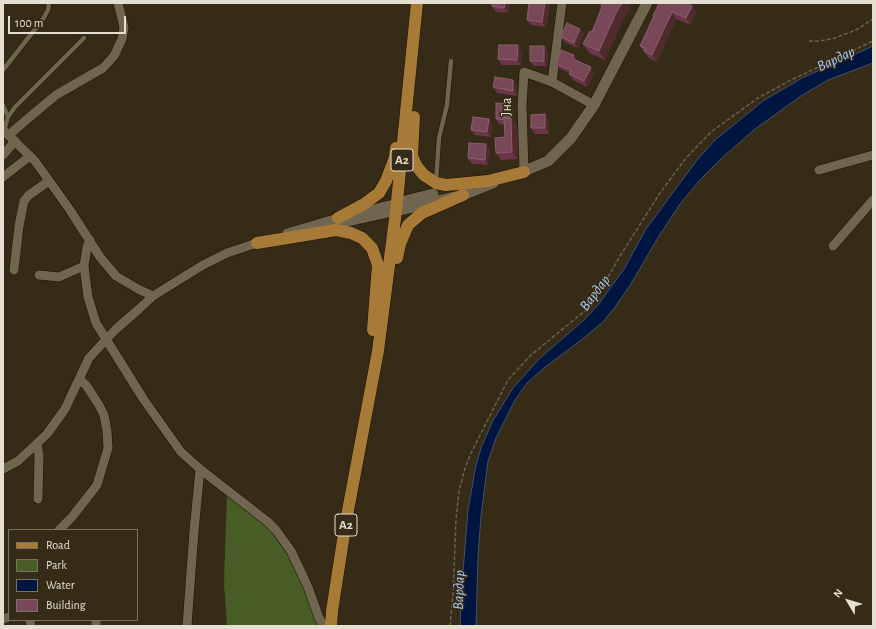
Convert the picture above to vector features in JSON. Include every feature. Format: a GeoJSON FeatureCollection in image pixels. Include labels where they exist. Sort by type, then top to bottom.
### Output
{"type":"FeatureCollection","features":[{"type":"Feature","properties":{"kind":"main road","name":"A2"},"geometry":{"type":"LineString","coordinates":[[331,626],[346,521],[378,352],[397,207],[417,3]]}},
{"type":"Feature","properties":{"kind":"main road"},"geometry":{"type":"LineString","coordinates":[[414,42],[416,81],[412,156],[417,167],[424,175],[436,183],[446,185],[488,181],[524,172]]}},
{"type":"Feature","properties":{"kind":"main road"},"geometry":{"type":"LineString","coordinates":[[338,218],[364,204],[379,193],[386,181],[395,157],[406,80],[414,42]]}},
{"type":"Feature","properties":{"kind":"main road"},"geometry":{"type":"LineString","coordinates":[[378,352],[387,319],[400,244],[408,225],[422,213],[463,194]]}},
{"type":"Feature","properties":{"kind":"main road"},"geometry":{"type":"LineString","coordinates":[[257,242],[336,230],[351,233],[362,238],[372,248],[378,265],[365,424]]}},
{"type":"Feature","properties":{"kind":"street"},"geometry":{"type":"LineString","coordinates":[[3,155],[8,134],[56,95],[103,68],[114,56],[122,39],[124,27],[118,3]]}},
{"type":"Feature","properties":{"kind":"street"},"geometry":{"type":"LineString","coordinates":[[552,82],[562,3]]}},
{"type":"Feature","properties":{"kind":"street"},"geometry":{"type":"LineString","coordinates":[[3,469],[18,461],[37,445],[47,434],[65,409],[80,380],[89,358],[115,330],[154,296],[202,265],[227,253],[257,242],[338,218],[463,194],[524,172],[548,161],[571,138],[594,105],[647,3]]}},
{"type":"Feature","properties":{"kind":"street","name":"Јна"},"geometry":{"type":"LineString","coordinates":[[524,172],[522,104],[524,72],[552,82],[594,105]]}},
{"type":"Feature","properties":{"kind":"street"},"geometry":{"type":"LineString","coordinates":[[8,134],[36,161],[100,257],[116,276],[138,289],[154,296]]}},
{"type":"Feature","properties":{"kind":"street"},"geometry":{"type":"LineString","coordinates":[[819,170],[873,155]]}},
{"type":"Feature","properties":{"kind":"street"},"geometry":{"type":"LineString","coordinates":[[3,177],[30,156]]}},
{"type":"Feature","properties":{"kind":"street"},"geometry":{"type":"LineString","coordinates":[[14,270],[19,226],[24,201],[32,192],[49,181]]}},
{"type":"Feature","properties":{"kind":"street"},"geometry":{"type":"LineString","coordinates":[[257,242],[397,207],[460,188],[489,184]]}},
{"type":"Feature","properties":{"kind":"street"},"geometry":{"type":"LineString","coordinates":[[833,246],[873,200]]}},
{"type":"Feature","properties":{"kind":"street"},"geometry":{"type":"LineString","coordinates":[[90,240],[87,247],[84,266],[88,298],[96,323],[144,400],[175,444],[200,469],[268,522],[276,530],[291,551],[308,587],[319,618],[324,626]]}},
{"type":"Feature","properties":{"kind":"street"},"geometry":{"type":"LineString","coordinates":[[39,275],[59,277],[84,266]]}},
{"type":"Feature","properties":{"kind":"street"},"geometry":{"type":"LineString","coordinates":[[60,529],[72,517],[97,485],[108,448],[107,431],[104,415],[100,405],[86,385],[80,380]]}},
{"type":"Feature","properties":{"kind":"street"},"geometry":{"type":"LineString","coordinates":[[37,445],[39,455],[38,499]]}},
{"type":"Feature","properties":{"kind":"street"},"geometry":{"type":"LineString","coordinates":[[187,626],[200,469]]}},
{"type":"Feature","properties":{"kind":"lane"},"geometry":{"type":"LineString","coordinates":[[3,70],[43,19],[48,10],[49,3]]}},
{"type":"Feature","properties":{"kind":"lane"},"geometry":{"type":"LineString","coordinates":[[8,117],[84,38]]}},
{"type":"Feature","properties":{"kind":"lane"},"geometry":{"type":"LineString","coordinates":[[436,183],[440,138],[447,105],[450,61]]}},
{"type":"Feature","properties":{"kind":"lane"},"geometry":{"type":"LineString","coordinates":[[3,105],[8,117],[8,134]]}},
{"type":"Feature","properties":{"kind":"path"},"geometry":{"type":"LineString","coordinates":[[809,41],[834,38],[856,30],[873,19]]}},
{"type":"Feature","properties":{"kind":"path"},"geometry":{"type":"LineString","coordinates":[[450,626],[459,491],[465,468],[471,453],[508,380],[531,355],[592,305],[620,256],[660,193],[686,158],[711,132],[758,98],[791,80],[873,41]]}},
{"type":"Feature","properties":{"kind":"green space"},"geometry":{"type":"Polygon","coordinates":[[[227,491],[276,530],[321,626],[227,626],[224,583],[227,491]]]}},
{"type":"Feature","properties":{"kind":"water"},"geometry":{"type":"Polygon","coordinates":[[[873,46],[873,63],[828,80],[801,96],[755,129],[723,157],[699,181],[680,204],[629,287],[603,322],[527,383],[515,400],[496,438],[488,461],[481,516],[478,557],[476,626],[460,626],[468,510],[476,465],[481,448],[492,422],[513,388],[540,358],[584,320],[598,305],[624,269],[646,229],[697,160],[714,141],[763,101],[802,78],[873,46]]]}},
{"type":"Feature","properties":{"kind":"building"},"geometry":{"type":"Polygon","coordinates":[[[492,3],[505,3],[504,8],[492,6],[492,3]]]}},
{"type":"Feature","properties":{"kind":"building"},"geometry":{"type":"Polygon","coordinates":[[[529,3],[545,3],[542,22],[527,20],[529,3]]]}},
{"type":"Feature","properties":{"kind":"building"},"geometry":{"type":"Polygon","coordinates":[[[603,3],[622,3],[599,51],[583,44],[590,31],[592,32],[603,3]]]}},
{"type":"Feature","properties":{"kind":"building"},"geometry":{"type":"Polygon","coordinates":[[[659,3],[686,3],[692,6],[686,18],[672,12],[652,55],[644,51],[645,48],[640,46],[659,3]]]}},
{"type":"Feature","properties":{"kind":"building"},"geometry":{"type":"Polygon","coordinates":[[[567,23],[580,29],[574,43],[561,37],[567,23]]]}},
{"type":"Feature","properties":{"kind":"building"},"geometry":{"type":"Polygon","coordinates":[[[499,45],[518,45],[517,60],[498,59],[499,45]]]}},
{"type":"Feature","properties":{"kind":"building"},"geometry":{"type":"Polygon","coordinates":[[[530,46],[544,46],[544,61],[530,61],[530,46]]]}},
{"type":"Feature","properties":{"kind":"building"},"geometry":{"type":"Polygon","coordinates":[[[561,50],[574,55],[573,59],[591,67],[584,81],[569,74],[571,70],[556,64],[561,50]]]}},
{"type":"Feature","properties":{"kind":"building"},"geometry":{"type":"Polygon","coordinates":[[[495,77],[513,80],[513,91],[493,87],[495,77]]]}},
{"type":"Feature","properties":{"kind":"building"},"geometry":{"type":"Polygon","coordinates":[[[496,103],[510,104],[509,118],[496,119],[496,103]]]}},
{"type":"Feature","properties":{"kind":"building"},"geometry":{"type":"Polygon","coordinates":[[[545,114],[545,128],[531,128],[531,115],[545,114]]]}},
{"type":"Feature","properties":{"kind":"building"},"geometry":{"type":"Polygon","coordinates":[[[473,117],[489,119],[487,132],[471,130],[473,117]]]}},
{"type":"Feature","properties":{"kind":"building"},"geometry":{"type":"Polygon","coordinates":[[[504,118],[511,118],[512,152],[496,153],[495,138],[505,137],[504,118]]]}},
{"type":"Feature","properties":{"kind":"building"},"geometry":{"type":"Polygon","coordinates":[[[469,143],[486,144],[485,160],[468,158],[469,143]]]}},
{"type":"Feature","properties":{"kind":"water label","name":"Вардар"},"geometry":{"type":"Point","coordinates":[836,59]}},
{"type":"Feature","properties":{"kind":"water label","name":"Вардар"},"geometry":{"type":"Point","coordinates":[595,293]}},
{"type":"Feature","properties":{"kind":"water label","name":"Вардар"},"geometry":{"type":"Point","coordinates":[459,590]}}]}
